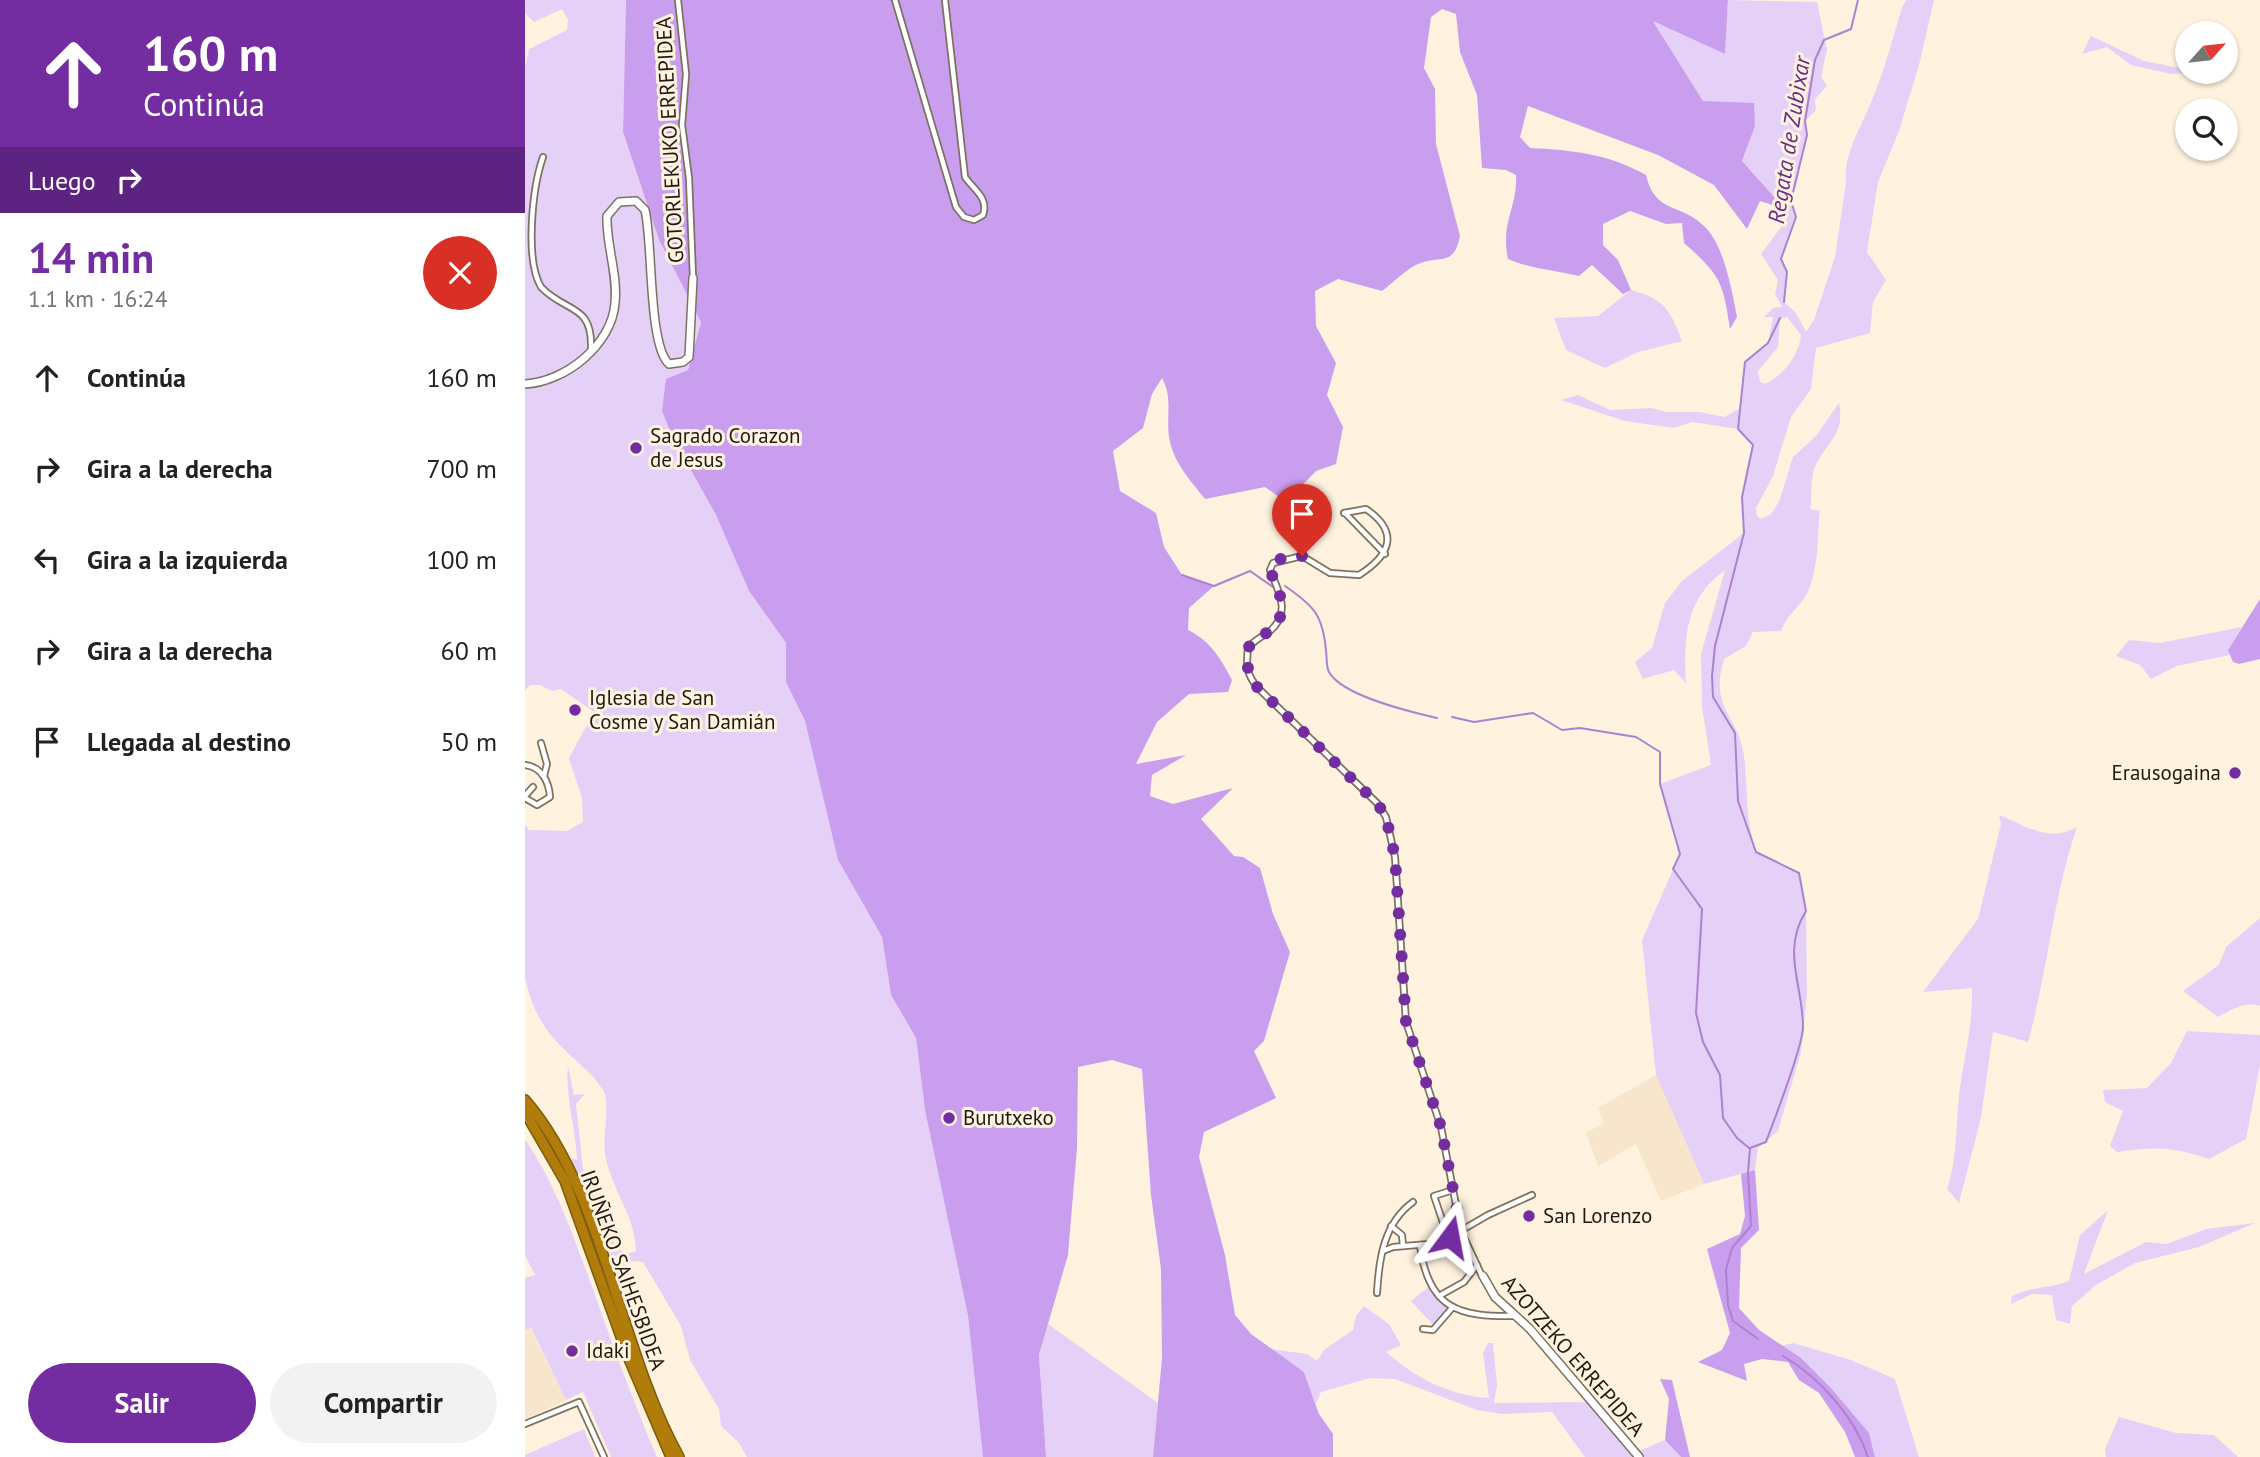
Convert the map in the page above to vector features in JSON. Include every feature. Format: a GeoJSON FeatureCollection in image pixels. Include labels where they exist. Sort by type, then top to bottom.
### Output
{"type":"FeatureCollection","features":[{"type":"Feature","properties":{"kind":"highway","name":"IRUÑEKO SAIHESBIDEA"},"geometry":{"type":"LineString","coordinates":[[525,1100],[545,1128],[568,1170],[653,1399],[679,1457]]}},
{"type":"Feature","properties":{"kind":"highway","name":"IRUÑEKO SAIHESBIDEA"},"geometry":{"type":"LineString","coordinates":[[525,1112],[565,1181],[629,1359],[671,1457]]}},
{"type":"Feature","properties":{"kind":"street","name":"GOTORLEKUKO ERREPIDEA"},"geometry":{"type":"LineString","coordinates":[[678,0],[686,74],[682,125],[689,178],[693,278]]}},
{"type":"Feature","properties":{"kind":"street"},"geometry":{"type":"LineString","coordinates":[[895,0],[956,206],[964,217],[974,220],[983,215],[985,206],[984,199],[965,177],[945,0]]}},
{"type":"Feature","properties":{"kind":"street"},"geometry":{"type":"LineString","coordinates":[[543,157],[532,198],[527,251],[531,269],[540,286],[585,317],[591,329],[591,349]]}},
{"type":"Feature","properties":{"kind":"street"},"geometry":{"type":"LineString","coordinates":[[525,384],[540,383],[561,374],[583,359],[606,331],[614,310],[615,285],[607,216],[619,202],[636,201],[645,210],[658,334],[663,358],[669,364],[683,362],[689,357],[693,278]]}},
{"type":"Feature","properties":{"kind":"street"},"geometry":{"type":"LineString","coordinates":[[1385,554],[1345,513],[1366,509],[1382,522],[1388,544],[1385,554],[1359,575],[1330,573],[1302,556],[1273,563],[1270,570],[1281,592],[1282,611],[1271,630],[1248,648],[1248,676],[1377,803],[1386,817],[1395,857],[1406,1022],[1441,1127],[1461,1231],[1483,1276]]}},
{"type":"Feature","properties":{"kind":"street"},"geometry":{"type":"LineString","coordinates":[[533,787],[525,797],[537,805],[550,797],[544,776],[547,764],[541,743]]}},
{"type":"Feature","properties":{"kind":"street"},"geometry":{"type":"LineString","coordinates":[[525,765],[534,767],[544,776]]}},
{"type":"Feature","properties":{"kind":"street"},"geometry":{"type":"LineString","coordinates":[[1434,1255],[1451,1246],[1434,1196],[1453,1190]]}},
{"type":"Feature","properties":{"kind":"street"},"geometry":{"type":"LineString","coordinates":[[1383,1251],[1450,1237],[1487,1215],[1532,1195]]}},
{"type":"Feature","properties":{"kind":"street"},"geometry":{"type":"LineString","coordinates":[[1377,1293],[1383,1251],[1391,1226],[1397,1215],[1413,1202]]}},
{"type":"Feature","properties":{"kind":"street"},"geometry":{"type":"LineString","coordinates":[[1391,1226],[1402,1235],[1403,1246]]}},
{"type":"Feature","properties":{"kind":"street"},"geometry":{"type":"LineString","coordinates":[[1420,1245],[1431,1284],[1452,1308],[1472,1315],[1516,1316]]}},
{"type":"Feature","properties":{"kind":"street"},"geometry":{"type":"LineString","coordinates":[[1439,1296],[1464,1282],[1477,1265]]}},
{"type":"Feature","properties":{"kind":"street","name":"AZOTZEKO ERREPIDEA"},"geometry":{"type":"LineString","coordinates":[[1483,1276],[1489,1289],[1516,1316],[1639,1457]]}},
{"type":"Feature","properties":{"kind":"street"},"geometry":{"type":"LineString","coordinates":[[1423,1329],[1433,1330],[1452,1308]]}},
{"type":"Feature","properties":{"kind":"street"},"geometry":{"type":"LineString","coordinates":[[525,1424],[579,1402],[604,1457]]}},
{"type":"Feature","properties":{"kind":"shaded area"},"geometry":{"type":"Polygon","coordinates":[[[525,0],[626,0],[623,132],[659,240],[701,322],[688,370],[662,411],[673,438],[716,515],[749,591],[786,643],[786,682],[805,721],[838,860],[882,937],[891,995],[916,1038],[925,1110],[968,1316],[983,1457],[747,1457],[739,1443],[721,1426],[719,1409],[690,1360],[681,1326],[643,1262],[632,1261],[624,1265],[620,1277],[571,1158],[577,1160],[568,1089],[568,1066],[574,1095],[585,1094],[576,1104],[583,1169],[616,1247],[626,1254],[636,1251],[632,1226],[605,1154],[606,1111],[603,1090],[543,1023],[530,997],[525,977],[525,825],[529,830],[567,831],[583,822],[582,798],[569,758],[594,712],[561,689],[552,691],[540,685],[530,685],[525,690],[525,68],[529,49],[567,30],[568,20],[562,9],[534,22],[525,13],[525,0]]]}},
{"type":"Feature","properties":{"kind":"shaded area"},"geometry":{"type":"Polygon","coordinates":[[[626,0],[1728,0],[1725,54],[1653,21],[1703,101],[1754,103],[1755,126],[1742,161],[1785,209],[1760,201],[1747,229],[1714,185],[1658,155],[1528,106],[1520,137],[1530,148],[1590,154],[1632,168],[1646,175],[1650,187],[1662,202],[1704,226],[1717,244],[1730,282],[1737,317],[1730,329],[1718,280],[1684,243],[1682,223],[1666,224],[1630,211],[1603,224],[1603,245],[1618,260],[1631,290],[1623,294],[1592,265],[1579,276],[1508,259],[1506,235],[1516,175],[1506,170],[1482,168],[1477,95],[1460,52],[1456,14],[1442,9],[1431,17],[1424,68],[1435,89],[1436,144],[1460,236],[1450,256],[1413,266],[1382,291],[1338,279],[1315,291],[1316,326],[1336,363],[1327,395],[1343,427],[1336,464],[1316,471],[1286,502],[1265,487],[1205,499],[1174,455],[1168,429],[1167,393],[1162,378],[1152,394],[1143,428],[1113,451],[1120,491],[1156,513],[1164,547],[1182,575],[1214,586],[1189,608],[1188,630],[1202,639],[1219,657],[1232,680],[1228,692],[1189,694],[1157,722],[1136,764],[1186,755],[1152,775],[1150,796],[1173,804],[1233,788],[1201,819],[1234,856],[1243,857],[1260,868],[1273,914],[1290,952],[1264,1041],[1254,1051],[1276,1098],[1204,1132],[1199,1157],[1225,1255],[1235,1315],[1251,1334],[1304,1372],[1319,1414],[1333,1434],[1333,1457],[1153,1457],[1162,1358],[1161,1269],[1151,1195],[1142,1069],[1112,1060],[1078,1067],[1077,1148],[1068,1255],[1039,1355],[1046,1457],[983,1457],[968,1316],[925,1110],[916,1038],[891,995],[882,937],[838,860],[805,721],[786,682],[786,643],[749,591],[716,515],[673,438],[662,411],[666,379],[688,370],[701,322],[659,240],[623,132],[626,0]]]}},
{"type":"Feature","properties":{"kind":"shaded area"},"geometry":{"type":"Polygon","coordinates":[[[1728,0],[1817,2],[1827,50],[1821,77],[1827,86],[1815,99],[1816,110],[1805,121],[1807,135],[1791,201],[1796,217],[1781,259],[1787,272],[1784,302],[1796,313],[1806,332],[1814,320],[1835,257],[1848,157],[1876,90],[1902,8],[1906,0],[1934,0],[1919,65],[1899,131],[1878,182],[1867,252],[1886,280],[1873,302],[1870,333],[1816,348],[1811,389],[1791,417],[1773,476],[1756,508],[1757,516],[1761,519],[1771,514],[1779,502],[1793,457],[1816,436],[1839,403],[1837,432],[1818,460],[1813,474],[1810,509],[1820,511],[1815,565],[1810,586],[1781,631],[1753,632],[1746,646],[1724,659],[1720,676],[1722,701],[1737,731],[1744,756],[1748,816],[1756,851],[1799,873],[1806,911],[1807,994],[1801,1052],[1778,1131],[1758,1148],[1755,1170],[1704,1184],[1656,1075],[1642,940],[1680,854],[1660,784],[1711,765],[1702,706],[1701,654],[1725,570],[1702,593],[1690,620],[1685,650],[1686,683],[1674,670],[1643,679],[1635,662],[1652,648],[1665,603],[1682,581],[1744,533],[1742,497],[1753,445],[1738,429],[1692,422],[1674,428],[1625,421],[1561,400],[1578,395],[1610,410],[1651,408],[1666,412],[1699,412],[1724,417],[1741,408],[1745,362],[1768,343],[1773,317],[1764,317],[1773,308],[1782,307],[1775,294],[1778,280],[1761,254],[1784,223],[1785,209],[1742,161],[1755,126],[1703,101],[1652,19],[1725,54],[1728,0]],[[1787,317],[1780,319],[1778,347],[1758,371],[1760,382],[1765,384],[1784,370],[1797,350],[1801,335],[1787,317]]]}},
{"type":"Feature","properties":{"kind":"shaded area"},"geometry":{"type":"Polygon","coordinates":[[[2091,36],[2144,61],[2175,67],[2175,74],[2131,65],[2107,47],[2082,54],[2091,36]]]}},
{"type":"Feature","properties":{"kind":"shaded area"},"geometry":{"type":"Polygon","coordinates":[[[1631,290],[1651,297],[1664,307],[1674,321],[1682,341],[1638,352],[1605,368],[1566,350],[1554,318],[1598,316],[1631,290]]]}},
{"type":"Feature","properties":{"kind":"shaded area"},"geometry":{"type":"Polygon","coordinates":[[[2260,599],[2260,659],[2239,664],[2233,662],[2228,650],[2260,599]]]}},
{"type":"Feature","properties":{"kind":"shaded area"},"geometry":{"type":"Polygon","coordinates":[[[2242,627],[2228,650],[2230,655],[2177,666],[2151,679],[2140,665],[2116,656],[2129,640],[2160,643],[2242,627]]]}},
{"type":"Feature","properties":{"kind":"shaded area"},"geometry":{"type":"Polygon","coordinates":[[[1999,815],[2028,828],[2048,833],[2067,832],[2077,827],[2062,880],[2028,1042],[1993,1032],[1981,1118],[1959,1203],[1947,1189],[1955,1149],[1972,988],[1923,992],[1978,919],[2001,824],[1999,815]]]}},
{"type":"Feature","properties":{"kind":"shaded area"},"geometry":{"type":"Polygon","coordinates":[[[2260,918],[2260,1006],[2244,1005],[2218,1017],[2183,991],[2219,965],[2226,947],[2260,918]]]}},
{"type":"Feature","properties":{"kind":"shaded area"},"geometry":{"type":"Polygon","coordinates":[[[2187,1031],[2260,1035],[2260,1065],[2246,1139],[2209,1159],[2164,1149],[2117,1152],[2110,1146],[2123,1111],[2105,1102],[2103,1090],[2147,1088],[2171,1063],[2187,1031]]]}},
{"type":"Feature","properties":{"kind":"shaded area"},"geometry":{"type":"Polygon","coordinates":[[[1656,1075],[1704,1184],[1661,1201],[1636,1144],[1598,1166],[1586,1133],[1604,1123],[1598,1108],[1656,1075]]]}},
{"type":"Feature","properties":{"kind":"shaded area"},"geometry":{"type":"Polygon","coordinates":[[[525,1139],[545,1172],[569,1226],[657,1457],[611,1457],[583,1392],[566,1400],[531,1328],[525,1330],[525,1278],[535,1275],[525,1255],[525,1139]]]}},
{"type":"Feature","properties":{"kind":"shaded area"},"geometry":{"type":"Polygon","coordinates":[[[1755,1170],[1759,1230],[1741,1248],[1739,1308],[1759,1330],[1801,1358],[1830,1387],[1869,1433],[1875,1457],[1855,1457],[1845,1432],[1819,1393],[1799,1380],[1788,1362],[1762,1359],[1744,1364],[1747,1381],[1698,1362],[1722,1350],[1730,1333],[1707,1249],[1740,1234],[1745,1216],[1741,1174],[1755,1170]]]}},
{"type":"Feature","properties":{"kind":"shaded area"},"geometry":{"type":"Polygon","coordinates":[[[2108,1210],[2084,1274],[2146,1242],[2167,1244],[2206,1229],[2255,1223],[2199,1247],[2135,1263],[2096,1285],[2072,1306],[2070,1324],[2056,1320],[2052,1295],[2032,1294],[2011,1304],[2012,1296],[2019,1293],[2069,1281],[2080,1235],[2108,1210]]]}},
{"type":"Feature","properties":{"kind":"shaded area"},"geometry":{"type":"Polygon","coordinates":[[[1431,1285],[1450,1308],[1434,1326],[1411,1301],[1431,1285]]]}},
{"type":"Feature","properties":{"kind":"shaded area"},"geometry":{"type":"Polygon","coordinates":[[[1364,1306],[1389,1324],[1401,1345],[1386,1352],[1433,1384],[1460,1393],[1489,1398],[1483,1353],[1488,1343],[1493,1343],[1497,1385],[1494,1403],[1588,1402],[1639,1451],[1665,1440],[1681,1457],[1585,1457],[1552,1412],[1502,1414],[1477,1410],[1395,1379],[1370,1378],[1321,1392],[1316,1404],[1304,1372],[1270,1349],[1307,1354],[1317,1361],[1324,1350],[1353,1330],[1356,1316],[1364,1306]]]}},
{"type":"Feature","properties":{"kind":"shaded area"},"geometry":{"type":"Polygon","coordinates":[[[1048,1324],[1158,1403],[1153,1457],[1046,1457],[1039,1355],[1048,1324]]]}},
{"type":"Feature","properties":{"kind":"shaded area"},"geometry":{"type":"Polygon","coordinates":[[[530,1328],[566,1400],[525,1419],[525,1330],[530,1328]]]}},
{"type":"Feature","properties":{"kind":"shaded area"},"geometry":{"type":"Polygon","coordinates":[[[1793,1343],[1851,1360],[1895,1379],[1919,1457],[1875,1457],[1869,1433],[1801,1358],[1781,1346],[1793,1343]]]}},
{"type":"Feature","properties":{"kind":"shaded area"},"geometry":{"type":"Polygon","coordinates":[[[1660,1379],[1672,1380],[1690,1457],[1681,1457],[1665,1440],[1669,1399],[1660,1379]]]}},
{"type":"Feature","properties":{"kind":"shaded area"},"geometry":{"type":"Polygon","coordinates":[[[2119,1417],[2176,1433],[2214,1435],[2238,1457],[2106,1457],[2105,1449],[2119,1417]]]}},
{"type":"Feature","properties":{"kind":"shaded area"},"geometry":{"type":"Polygon","coordinates":[[[584,1429],[595,1457],[525,1457],[525,1455],[584,1429]]]}},
{"type":"Feature","properties":{"kind":"waterway","name":"Regata de Zubixar"},"geometry":{"type":"LineString","coordinates":[[1784,302],[1787,272],[1781,259],[1796,217],[1791,201],[1807,135],[1805,121],[1815,60],[1824,40],[1851,29],[1858,0]]}},
{"type":"Feature","properties":{"kind":"waterway","name":"Regata de Zubixar"},"geometry":{"type":"LineString","coordinates":[[1750,1148],[1766,1142],[1802,1037],[1802,1012],[1794,954],[1795,940],[1806,911],[1799,873],[1756,852],[1738,801],[1735,733],[1713,697],[1712,676],[1715,646],[1744,533],[1742,497],[1753,445],[1738,429],[1745,362],[1768,343],[1780,318]]}},
{"type":"Feature","properties":{"kind":"waterway"},"geometry":{"type":"LineString","coordinates":[[1182,575],[1214,586],[1250,571],[1273,587]]}},
{"type":"Feature","properties":{"kind":"waterway"},"geometry":{"type":"LineString","coordinates":[[1285,586],[1315,612],[1325,639],[1328,670],[1336,681],[1378,702],[1437,718]]}},
{"type":"Feature","properties":{"kind":"waterway"},"geometry":{"type":"LineString","coordinates":[[1452,717],[1474,722],[1533,713],[1562,730],[1580,728],[1636,737],[1660,752],[1660,784],[1680,854],[1673,869],[1702,909],[1696,1013],[1703,1042],[1720,1075],[1723,1118],[1737,1138],[1749,1148]]}},
{"type":"Feature","properties":{"kind":"waterway"},"geometry":{"type":"LineString","coordinates":[[1750,1149],[1748,1172],[1751,1226],[1732,1248],[1726,1270],[1728,1305],[1733,1321],[1758,1339]]}},
{"type":"Feature","properties":{"kind":"waterway"},"geometry":{"type":"LineString","coordinates":[[1783,1356],[1810,1375],[1834,1399],[1854,1427],[1868,1457]]}},
{"type":"Feature","properties":{"kind":"place","name":"Sagrado Corazon de Jesus"},"geometry":{"type":"Point","coordinates":[636,448]}},
{"type":"Feature","properties":{"kind":"place","name":"Iglesia de San Cosme y San Damián"},"geometry":{"type":"Point","coordinates":[575,710]}},
{"type":"Feature","properties":{"kind":"place","name":"Erausogaina"},"geometry":{"type":"Point","coordinates":[2235,773]}},
{"type":"Feature","properties":{"kind":"place","name":"Burutxeko"},"geometry":{"type":"Point","coordinates":[949,1118]}},
{"type":"Feature","properties":{"kind":"place","name":"San Lorenzo"},"geometry":{"type":"Point","coordinates":[1529,1216]}},
{"type":"Feature","properties":{"kind":"place","name":"Idaki"},"geometry":{"type":"Point","coordinates":[572,1351]}},
{"type":"Feature","properties":{"kind":"route"},"geometry":{"type":"LineString","coordinates":[[1302,556],[1280,559],[1273,563],[1270,570],[1281,592],[1282,611],[1271,630],[1254,640],[1248,648],[1248,676],[1377,803],[1386,817],[1395,857],[1406,1022],[1444,1138],[1461,1231],[1450,1237]]}}]}
